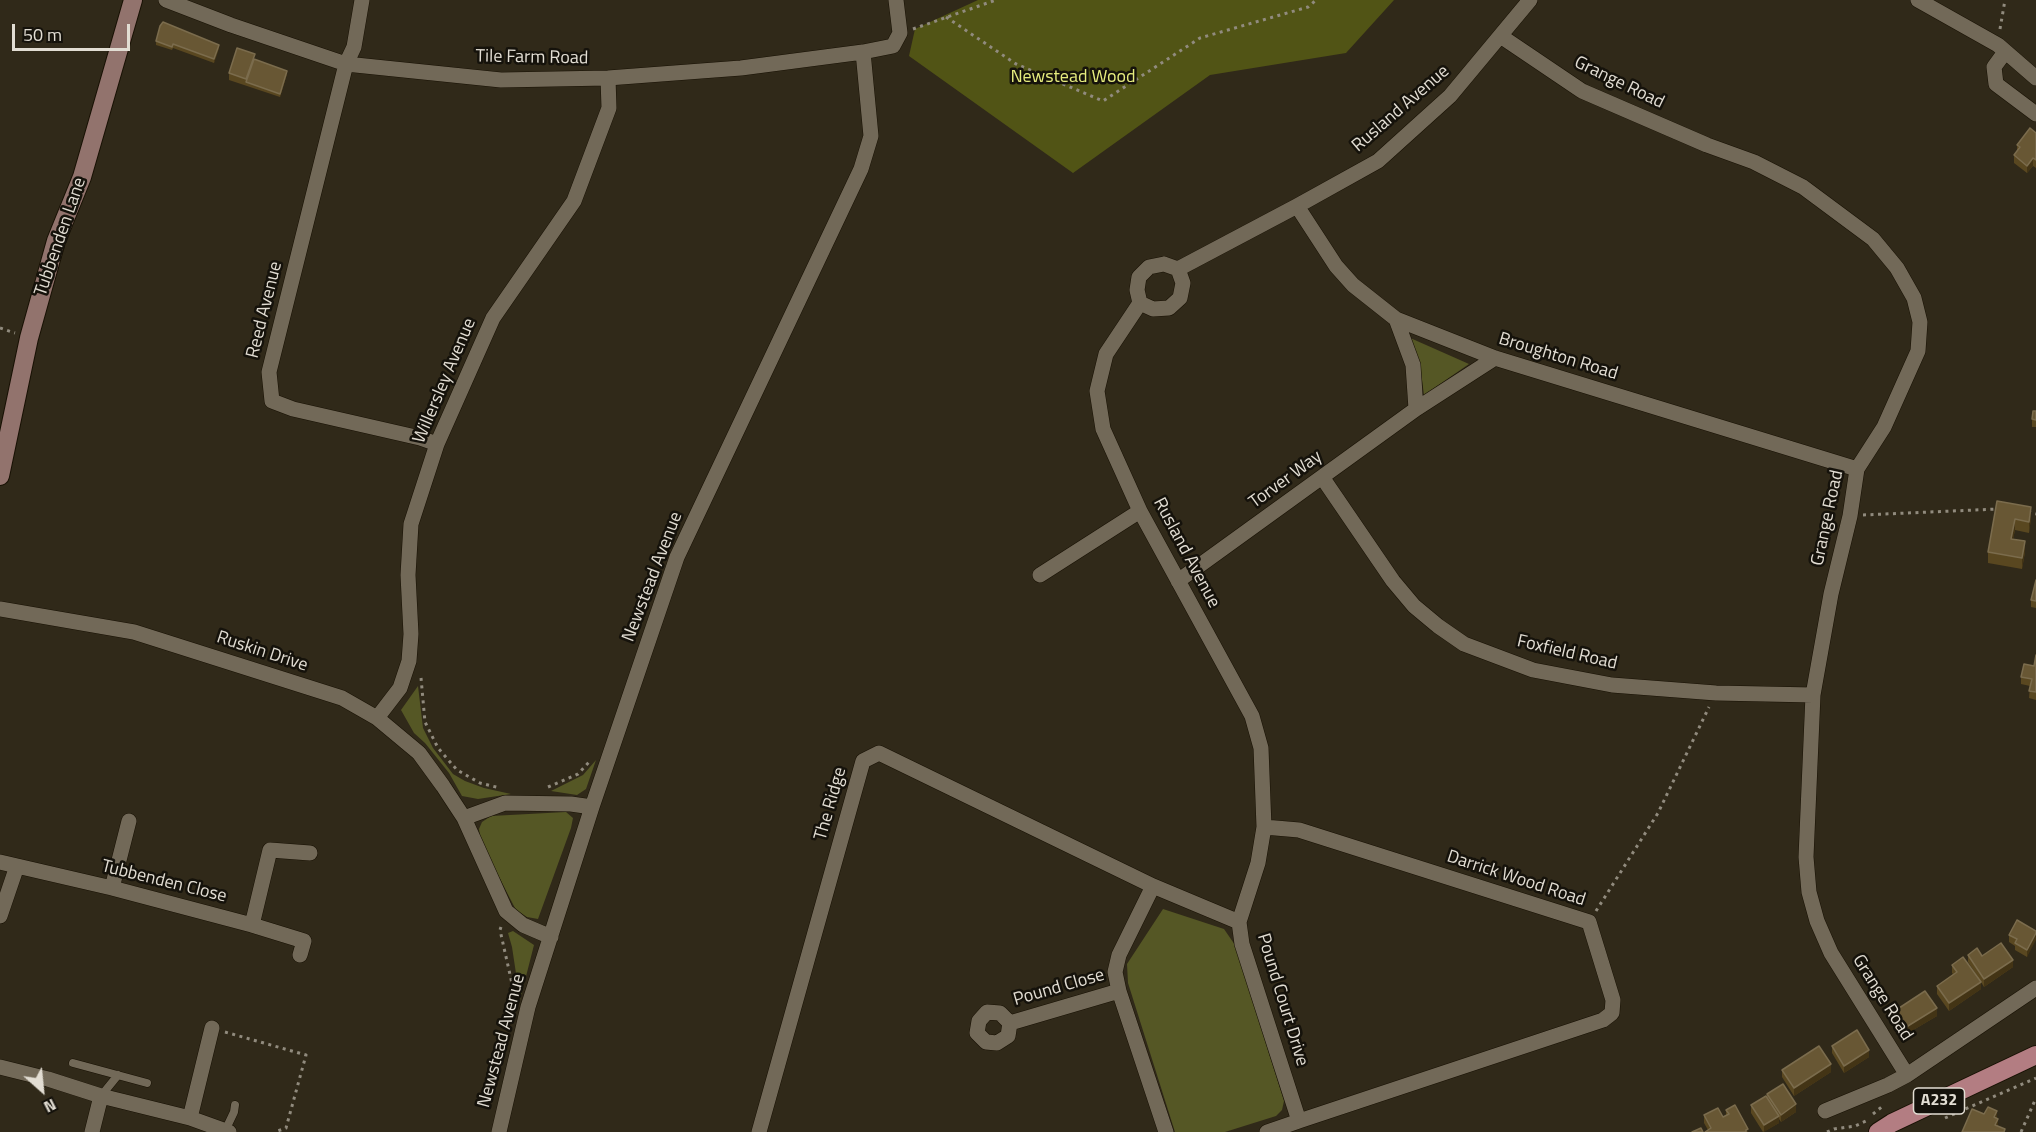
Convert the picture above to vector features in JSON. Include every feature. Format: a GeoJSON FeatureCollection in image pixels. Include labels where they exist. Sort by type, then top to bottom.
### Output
{"type":"FeatureCollection","features":[{"type":"Feature","properties":{"kind":"main road","name":"A232"},"geometry":{"type":"LineString","coordinates":[[1878,1132],[1892,1123],[2036,1055]]}},
{"type":"Feature","properties":{"kind":"street","name":"Tubbenden Lane"},"geometry":{"type":"LineString","coordinates":[[0,476],[29,338],[56,241],[82,177],[133,0]]}},
{"type":"Feature","properties":{"kind":"street","name":"Tile Farm Road"},"geometry":{"type":"LineString","coordinates":[[166,0],[346,64],[501,80],[608,78],[741,68],[893,46],[900,33]]}},
{"type":"Feature","properties":{"kind":"street"},"geometry":{"type":"LineString","coordinates":[[346,64],[354,47],[362,0]]}},
{"type":"Feature","properties":{"kind":"street"},"geometry":{"type":"LineString","coordinates":[[896,0],[900,33]]}},
{"type":"Feature","properties":{"kind":"street","name":"Rusland Avenue"},"geometry":{"type":"LineString","coordinates":[[1239,922],[1258,863],[1264,827],[1261,748],[1252,716],[1140,511],[1102,429],[1097,391],[1106,354],[1140,303],[1137,290],[1139,278],[1149,267],[1164,264],[1178,270],[1378,160],[1450,96],[1502,37],[1530,0]]}},
{"type":"Feature","properties":{"kind":"street"},"geometry":{"type":"LineString","coordinates":[[1918,0],[2001,49],[2036,78]]}},
{"type":"Feature","properties":{"kind":"street","name":"Grange Road"},"geometry":{"type":"LineString","coordinates":[[1502,37],[1582,91],[1707,145],[1754,162],[1803,188],[1873,240],[1891,261],[1914,298],[1920,322],[1918,351],[1884,427],[1857,469],[1850,516],[1832,594],[1813,695],[1806,857],[1809,892],[1817,921],[1831,953],[1906,1075]]}},
{"type":"Feature","properties":{"kind":"street"},"geometry":{"type":"LineString","coordinates":[[2001,49],[1994,67],[1996,84],[2036,114]]}},
{"type":"Feature","properties":{"kind":"street","name":"Newstead Avenue"},"geometry":{"type":"LineString","coordinates":[[499,1132],[528,1007],[592,807],[677,557],[861,169],[871,136],[863,52]]}},
{"type":"Feature","properties":{"kind":"street","name":"Reed Avenue"},"geometry":{"type":"LineString","coordinates":[[346,64],[269,372],[272,401],[293,409],[420,438],[437,444]]}},
{"type":"Feature","properties":{"kind":"street","name":"Willersley Avenue"},"geometry":{"type":"LineString","coordinates":[[377,718],[400,688],[409,662],[411,634],[408,575],[411,524],[437,444],[493,318],[574,201],[609,108],[608,78]]}},
{"type":"Feature","properties":{"kind":"street","name":"Broughton Road"},"geometry":{"type":"LineString","coordinates":[[1297,206],[1336,267],[1353,285],[1396,319],[1495,358],[1857,469]]}},
{"type":"Feature","properties":{"kind":"street"},"geometry":{"type":"LineString","coordinates":[[1140,303],[1153,309],[1169,308],[1180,298],[1183,283],[1178,270]]}},
{"type":"Feature","properties":{"kind":"street"},"geometry":{"type":"LineString","coordinates":[[1396,319],[1413,365],[1416,409]]}},
{"type":"Feature","properties":{"kind":"street","name":"Torver Way"},"geometry":{"type":"LineString","coordinates":[[1178,581],[1416,409],[1495,358]]}},
{"type":"Feature","properties":{"kind":"street","name":"Foxfield Road"},"geometry":{"type":"LineString","coordinates":[[1322,477],[1393,581],[1414,606],[1437,626],[1464,644],[1533,670],[1612,685],[1716,693],[1813,695]]}},
{"type":"Feature","properties":{"kind":"street"},"geometry":{"type":"LineString","coordinates":[[1040,575],[1140,511]]}},
{"type":"Feature","properties":{"kind":"street","name":"Ruskin Drive"},"geometry":{"type":"LineString","coordinates":[[0,609],[134,632],[342,698],[377,718],[419,753],[464,818],[506,911]]}},
{"type":"Feature","properties":{"kind":"street","name":"The Ridge"},"geometry":{"type":"LineString","coordinates":[[759,1132],[863,761],[879,753],[1153,886]]}},
{"type":"Feature","properties":{"kind":"street"},"geometry":{"type":"LineString","coordinates":[[464,818],[505,803],[532,802],[592,807]]}},
{"type":"Feature","properties":{"kind":"street"},"geometry":{"type":"LineString","coordinates":[[112,888],[129,821]]}},
{"type":"Feature","properties":{"kind":"street","name":"Darrick Wood Road"},"geometry":{"type":"LineString","coordinates":[[1264,827],[1299,830],[1589,922],[1613,1000],[1612,1013],[1603,1020],[1299,1121]]}},
{"type":"Feature","properties":{"kind":"street"},"geometry":{"type":"LineString","coordinates":[[252,925],[270,850],[310,853]]}},
{"type":"Feature","properties":{"kind":"street","name":"Tubbenden Close"},"geometry":{"type":"LineString","coordinates":[[0,862],[112,888],[304,941],[300,955]]}},
{"type":"Feature","properties":{"kind":"street"},"geometry":{"type":"LineString","coordinates":[[0,916],[17,866]]}},
{"type":"Feature","properties":{"kind":"street"},"geometry":{"type":"LineString","coordinates":[[1153,886],[1119,954],[1115,972],[1119,991],[1166,1132]]}},
{"type":"Feature","properties":{"kind":"street","name":"Pound Court Drive"},"geometry":{"type":"LineString","coordinates":[[1153,886],[1239,922],[1242,944],[1299,1121]]}},
{"type":"Feature","properties":{"kind":"street"},"geometry":{"type":"LineString","coordinates":[[506,911],[524,925],[551,937]]}},
{"type":"Feature","properties":{"kind":"street"},"geometry":{"type":"LineString","coordinates":[[1825,1111],[1888,1085],[1906,1075],[2036,988]]}},
{"type":"Feature","properties":{"kind":"street","name":"Pound Close"},"geometry":{"type":"LineString","coordinates":[[1010,1023],[1119,991]]}},
{"type":"Feature","properties":{"kind":"street"},"geometry":{"type":"LineString","coordinates":[[190,1118],[212,1028]]}},
{"type":"Feature","properties":{"kind":"street"},"geometry":{"type":"LineString","coordinates":[[0,1067],[101,1096],[190,1118],[227,1131]]}},
{"type":"Feature","properties":{"kind":"street"},"geometry":{"type":"LineString","coordinates":[[92,1132],[101,1096]]}},
{"type":"Feature","properties":{"kind":"street"},"geometry":{"type":"LineString","coordinates":[[1267,1132],[1299,1121]]}},
{"type":"Feature","properties":{"kind":"lane"},"geometry":{"type":"LineString","coordinates":[[73,1062],[147,1083]]}},
{"type":"Feature","properties":{"kind":"lane"},"geometry":{"type":"LineString","coordinates":[[101,1096],[118,1075]]}},
{"type":"Feature","properties":{"kind":"lane"},"geometry":{"type":"LineString","coordinates":[[227,1131],[235,1106]]}},
{"type":"Feature","properties":{"kind":"path"},"geometry":{"type":"LineString","coordinates":[[900,33],[996,0]]}},
{"type":"Feature","properties":{"kind":"path"},"geometry":{"type":"LineString","coordinates":[[946,17],[1016,64],[1103,100],[1200,38],[1308,7],[1316,0]]}},
{"type":"Feature","properties":{"kind":"path"},"geometry":{"type":"LineString","coordinates":[[2001,49],[2005,0]]}},
{"type":"Feature","properties":{"kind":"path"},"geometry":{"type":"LineString","coordinates":[[1850,516],[2002,509]]}},
{"type":"Feature","properties":{"kind":"path"},"geometry":{"type":"LineString","coordinates":[[2025,511],[2036,514]]}},
{"type":"Feature","properties":{"kind":"path"},"geometry":{"type":"LineString","coordinates":[[409,662],[421,678],[425,722],[438,748],[457,770],[480,783],[502,789]]}},
{"type":"Feature","properties":{"kind":"path"},"geometry":{"type":"LineString","coordinates":[[1589,922],[1658,813],[1716,693]]}},
{"type":"Feature","properties":{"kind":"path"},"geometry":{"type":"LineString","coordinates":[[532,802],[548,788],[578,774],[593,759]]}},
{"type":"Feature","properties":{"kind":"path"},"geometry":{"type":"LineString","coordinates":[[506,911],[500,930],[515,997]]}},
{"type":"Feature","properties":{"kind":"path"},"geometry":{"type":"LineString","coordinates":[[212,1028],[306,1055],[286,1128],[275,1132]]}},
{"type":"Feature","properties":{"kind":"path"},"geometry":{"type":"LineString","coordinates":[[1945,1118],[2036,1078]]}},
{"type":"Feature","properties":{"kind":"path"},"geometry":{"type":"LineString","coordinates":[[2021,1132],[2036,1098]]}},
{"type":"Feature","properties":{"kind":"path"},"geometry":{"type":"LineString","coordinates":[[1827,1132],[1855,1126]]}},
{"type":"Feature","properties":{"kind":"green space","name":"Newstead Wood"},"geometry":{"type":"Polygon","coordinates":[[[978,0],[1394,0],[1346,53],[1210,75],[1073,173],[909,56],[915,29],[978,0]]]}},
{"type":"Feature","properties":{"kind":"green space"},"geometry":{"type":"Polygon","coordinates":[[[1408,337],[1469,364],[1424,395],[1420,365],[1408,337]]]}},
{"type":"Feature","properties":{"kind":"green space"},"geometry":{"type":"Polygon","coordinates":[[[418,686],[423,728],[433,748],[453,774],[484,788],[511,794],[478,799],[462,796],[449,773],[414,733],[401,710],[418,686]]]}},
{"type":"Feature","properties":{"kind":"green space"},"geometry":{"type":"Polygon","coordinates":[[[596,760],[586,789],[577,795],[551,791],[583,775],[596,760]]]}},
{"type":"Feature","properties":{"kind":"green space"},"geometry":{"type":"Polygon","coordinates":[[[566,812],[573,818],[571,828],[538,919],[527,917],[516,910],[481,842],[479,829],[482,822],[491,816],[566,812]]]}},
{"type":"Feature","properties":{"kind":"green space"},"geometry":{"type":"Polygon","coordinates":[[[1163,909],[1224,929],[1235,945],[1284,1101],[1282,1110],[1276,1116],[1225,1132],[1175,1132],[1128,983],[1127,964],[1163,909]]]}},
{"type":"Feature","properties":{"kind":"green space"},"geometry":{"type":"Polygon","coordinates":[[[513,931],[534,945],[520,1000],[508,933],[513,931]]]}},
{"type":"Feature","properties":{"kind":"building"},"geometry":{"type":"Polygon","coordinates":[[[163,22],[219,45],[214,59],[173,44],[172,47],[156,41],[163,22]]]}},
{"type":"Feature","properties":{"kind":"building"},"geometry":{"type":"Polygon","coordinates":[[[237,48],[255,54],[246,79],[229,73],[237,48]]]}},
{"type":"Feature","properties":{"kind":"building"},"geometry":{"type":"Polygon","coordinates":[[[254,59],[287,71],[280,94],[246,82],[254,59]]]}},
{"type":"Feature","properties":{"kind":"building"},"geometry":{"type":"Polygon","coordinates":[[[2030,128],[2036,133],[2036,160],[2033,158],[2027,166],[2014,155],[2020,147],[2017,145],[2030,128]]]}},
{"type":"Feature","properties":{"kind":"building"},"geometry":{"type":"Polygon","coordinates":[[[2033,411],[2036,411],[2036,420],[2032,419],[2033,411]]]}},
{"type":"Feature","properties":{"kind":"building"},"geometry":{"type":"Polygon","coordinates":[[[1997,501],[2031,507],[2029,522],[2015,519],[2011,539],[2025,541],[2022,558],[1988,552],[1997,501]]]}},
{"type":"Feature","properties":{"kind":"building"},"geometry":{"type":"Polygon","coordinates":[[[2036,580],[2036,601],[2031,600],[2036,580]]]}},
{"type":"Feature","properties":{"kind":"building"},"geometry":{"type":"Polygon","coordinates":[[[2036,655],[2036,692],[2029,691],[2032,679],[2021,677],[2024,664],[2034,666],[2036,655]]]}},
{"type":"Feature","properties":{"kind":"building"},"geometry":{"type":"Polygon","coordinates":[[[2017,920],[2036,931],[2027,950],[2015,943],[2017,939],[2009,935],[2017,920]]]}},
{"type":"Feature","properties":{"kind":"building"},"geometry":{"type":"Polygon","coordinates":[[[2001,943],[2013,960],[1984,979],[1968,955],[1977,948],[1982,956],[2001,943]]]}},
{"type":"Feature","properties":{"kind":"building"},"geometry":{"type":"Polygon","coordinates":[[[1963,957],[1981,982],[1949,1003],[1937,986],[1957,972],[1952,965],[1963,957]]]}},
{"type":"Feature","properties":{"kind":"building"},"geometry":{"type":"Polygon","coordinates":[[[1925,991],[1937,1008],[1903,1029],[1893,1012],[1925,991]]]}},
{"type":"Feature","properties":{"kind":"building"},"geometry":{"type":"Polygon","coordinates":[[[1857,1030],[1869,1050],[1844,1066],[1832,1046],[1857,1030]]]}},
{"type":"Feature","properties":{"kind":"building"},"geometry":{"type":"Polygon","coordinates":[[[1819,1046],[1831,1064],[1794,1088],[1782,1070],[1819,1046]]]}},
{"type":"Feature","properties":{"kind":"building"},"geometry":{"type":"Polygon","coordinates":[[[1783,1084],[1796,1104],[1781,1115],[1767,1094],[1783,1084]]]}},
{"type":"Feature","properties":{"kind":"building"},"geometry":{"type":"Polygon","coordinates":[[[1766,1096],[1779,1116],[1764,1125],[1751,1105],[1766,1096]]]}},
{"type":"Feature","properties":{"kind":"building"},"geometry":{"type":"Polygon","coordinates":[[[1735,1105],[1748,1129],[1746,1132],[1705,1132],[1711,1128],[1704,1115],[1718,1108],[1723,1117],[1729,1114],[1726,1110],[1735,1105]]]}},
{"type":"Feature","properties":{"kind":"building"},"geometry":{"type":"Polygon","coordinates":[[[1988,1107],[1997,1111],[1994,1117],[1998,1119],[1995,1125],[2005,1129],[2004,1132],[1962,1132],[1972,1109],[1984,1114],[1988,1107]]]}}]}
